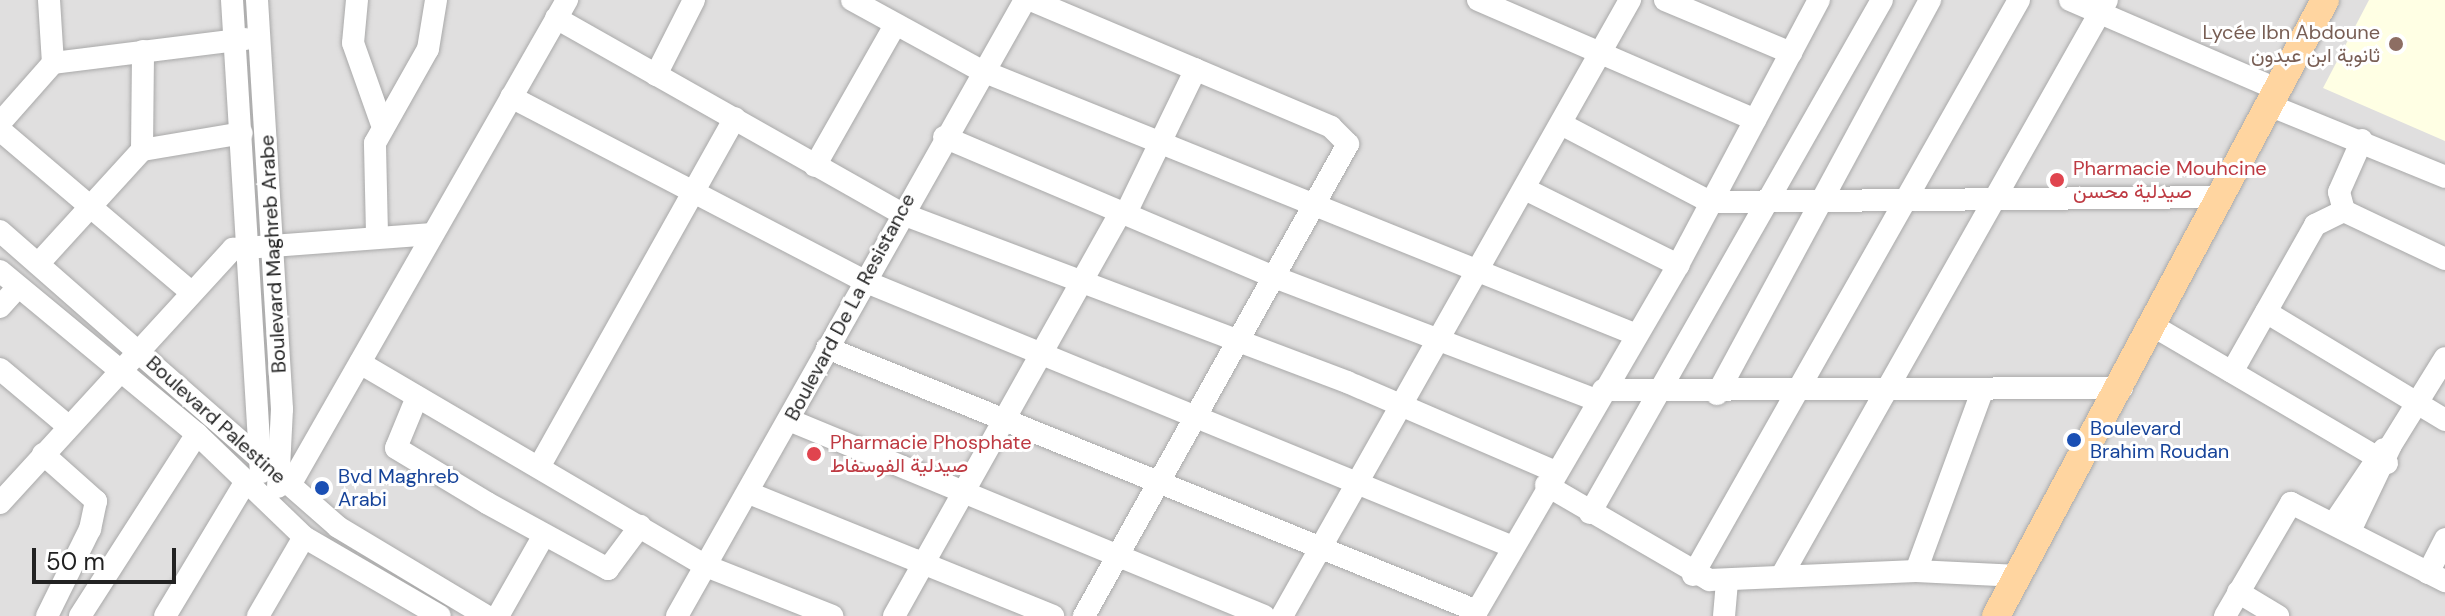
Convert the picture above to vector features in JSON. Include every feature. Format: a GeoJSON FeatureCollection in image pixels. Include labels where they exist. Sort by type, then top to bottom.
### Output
{"type":"FeatureCollection","features":[{"type":"Feature","properties":{"kind":"main road"},"geometry":{"type":"LineString","coordinates":[[1996,616],[2155,327],[2325,0]]}},
{"type":"Feature","properties":{"kind":"street"},"geometry":{"type":"LineString","coordinates":[[49,0],[53,63]]}},
{"type":"Feature","properties":{"kind":"street","name":"Boulevard Maghreb Arabe"},"geometry":{"type":"LineString","coordinates":[[232,0],[251,243],[278,475]]}},
{"type":"Feature","properties":{"kind":"street","name":"Boulevard Maghreb Arabe"},"geometry":{"type":"LineString","coordinates":[[257,0],[274,241],[278,475],[260,494]]}},
{"type":"Feature","properties":{"kind":"street"},"geometry":{"type":"LineString","coordinates":[[357,0],[353,43],[381,122]]}},
{"type":"Feature","properties":{"kind":"street"},"geometry":{"type":"LineString","coordinates":[[377,234],[372,163],[381,122],[428,49],[436,0]]}},
{"type":"Feature","properties":{"kind":"street"},"geometry":{"type":"LineString","coordinates":[[656,75],[694,0]]}},
{"type":"Feature","properties":{"kind":"street"},"geometry":{"type":"LineString","coordinates":[[852,0],[980,70],[1161,138],[1482,267],[1637,335]]}},
{"type":"Feature","properties":{"kind":"street","name":"Boulevard De La Resistance"},"geometry":{"type":"LineString","coordinates":[[677,616],[749,493],[980,70],[1025,0]]}},
{"type":"Feature","properties":{"kind":"street"},"geometry":{"type":"LineString","coordinates":[[1031,0],[1196,69],[1347,138],[1345,159],[1274,277],[1084,616]]}},
{"type":"Feature","properties":{"kind":"street"},"geometry":{"type":"LineString","coordinates":[[1478,0],[1755,120]]}},
{"type":"Feature","properties":{"kind":"street"},"geometry":{"type":"LineString","coordinates":[[1282,616],[1527,190],[1630,0]]}},
{"type":"Feature","properties":{"kind":"street"},"geometry":{"type":"LineString","coordinates":[[1665,0],[1791,53]]}},
{"type":"Feature","properties":{"kind":"street"},"geometry":{"type":"LineString","coordinates":[[827,348],[1476,614],[1550,478],[1678,265],[1819,0]]}},
{"type":"Feature","properties":{"kind":"street"},"geometry":{"type":"LineString","coordinates":[[1590,513],[1770,202],[1882,0]]}},
{"type":"Feature","properties":{"kind":"street"},"geometry":{"type":"LineString","coordinates":[[1717,394],[1930,0]]}},
{"type":"Feature","properties":{"kind":"street"},"geometry":{"type":"LineString","coordinates":[[1693,575],[2019,0]]}},
{"type":"Feature","properties":{"kind":"street"},"geometry":{"type":"LineString","coordinates":[[2070,0],[2104,6],[2273,97],[2445,177]]}},
{"type":"Feature","properties":{"kind":"street"},"geometry":{"type":"LineString","coordinates":[[1782,575],[2104,6]]}},
{"type":"Feature","properties":{"kind":"street"},"geometry":{"type":"LineString","coordinates":[[278,475],[360,363],[561,9],[656,75],[900,213],[1404,405],[1550,478],[1590,513],[1693,575],[1727,583],[1782,575],[1916,571],[2019,576]]}},
{"type":"Feature","properties":{"kind":"street"},"geometry":{"type":"LineString","coordinates":[[815,166],[895,25]]}},
{"type":"Feature","properties":{"kind":"street"},"geometry":{"type":"LineString","coordinates":[[0,123],[53,63],[258,38]]}},
{"type":"Feature","properties":{"kind":"street"},"geometry":{"type":"LineString","coordinates":[[142,150],[143,51]]}},
{"type":"Feature","properties":{"kind":"street"},"geometry":{"type":"LineString","coordinates":[[894,616],[999,420],[1122,214],[1196,69]]}},
{"type":"Feature","properties":{"kind":"street"},"geometry":{"type":"LineString","coordinates":[[511,97],[864,281],[1361,480],[1513,547]]}},
{"type":"Feature","properties":{"kind":"street"},"geometry":{"type":"LineString","coordinates":[[539,467],[735,118]]}},
{"type":"Feature","properties":{"kind":"street"},"geometry":{"type":"LineString","coordinates":[[1563,125],[1710,202],[1817,205],[2221,197]]}},
{"type":"Feature","properties":{"kind":"street"},"geometry":{"type":"LineString","coordinates":[[0,130],[190,291]]}},
{"type":"Feature","properties":{"kind":"street"},"geometry":{"type":"LineString","coordinates":[[38,264],[142,150],[242,133]]}},
{"type":"Feature","properties":{"kind":"street"},"geometry":{"type":"LineString","coordinates":[[944,137],[1274,277],[1600,395],[1884,394],[2122,388]]}},
{"type":"Feature","properties":{"kind":"street"},"geometry":{"type":"LineString","coordinates":[[2362,140],[2339,192],[2344,211],[2445,259]]}},
{"type":"Feature","properties":{"kind":"street"},"geometry":{"type":"LineString","coordinates":[[1527,190],[1678,265]]}},
{"type":"Feature","properties":{"kind":"street"},"geometry":{"type":"LineString","coordinates":[[2232,372],[2315,225],[2344,211]]}},
{"type":"Feature","properties":{"kind":"street","name":"Boulevard Palestine"},"geometry":{"type":"LineString","coordinates":[[0,231],[278,475],[369,548],[486,616]]}},
{"type":"Feature","properties":{"kind":"street"},"geometry":{"type":"LineString","coordinates":[[3,493],[140,352],[224,255],[251,243],[377,234],[431,234]]}},
{"type":"Feature","properties":{"kind":"street","name":"Boulevard Palestine"},"geometry":{"type":"LineString","coordinates":[[0,271],[197,434],[304,537],[440,616]]}},
{"type":"Feature","properties":{"kind":"street"},"geometry":{"type":"LineString","coordinates":[[0,307],[18,287]]}},
{"type":"Feature","properties":{"kind":"street"},"geometry":{"type":"LineString","coordinates":[[2266,312],[2445,420]]}},
{"type":"Feature","properties":{"kind":"street"},"geometry":{"type":"LineString","coordinates":[[2155,327],[2384,454]]}},
{"type":"Feature","properties":{"kind":"street"},"geometry":{"type":"LineString","coordinates":[[2342,527],[2445,358]]}},
{"type":"Feature","properties":{"kind":"street"},"geometry":{"type":"LineString","coordinates":[[360,363],[706,566],[832,616]]}},
{"type":"Feature","properties":{"kind":"street"},"geometry":{"type":"LineString","coordinates":[[0,369],[68,426]]}},
{"type":"Feature","properties":{"kind":"street"},"geometry":{"type":"LineString","coordinates":[[1916,571],[1982,392]]}},
{"type":"Feature","properties":{"kind":"street"},"geometry":{"type":"LineString","coordinates":[[417,397],[396,448],[544,535],[608,569],[640,526]]}},
{"type":"Feature","properties":{"kind":"street"},"geometry":{"type":"LineString","coordinates":[[789,420],[961,494],[1264,616]]}},
{"type":"Feature","properties":{"kind":"street"},"geometry":{"type":"LineString","coordinates":[[80,616],[197,434]]}},
{"type":"Feature","properties":{"kind":"street"},"geometry":{"type":"LineString","coordinates":[[43,454],[96,501],[90,529],[47,616]]}},
{"type":"Feature","properties":{"kind":"street"},"geometry":{"type":"LineString","coordinates":[[749,493],[1053,616]]}},
{"type":"Feature","properties":{"kind":"street"},"geometry":{"type":"LineString","coordinates":[[165,616],[260,494]]}},
{"type":"Feature","properties":{"kind":"street"},"geometry":{"type":"LineString","coordinates":[[2225,616],[2291,503],[2437,577],[2445,539]]}},
{"type":"Feature","properties":{"kind":"street"},"geometry":{"type":"LineString","coordinates":[[498,616],[544,535]]}},
{"type":"Feature","properties":{"kind":"street"},"geometry":{"type":"LineString","coordinates":[[260,615],[304,537]]}},
{"type":"Feature","properties":{"kind":"street"},"geometry":{"type":"LineString","coordinates":[[1724,616],[1727,583]]}},
{"type":"Feature","properties":{"kind":"street"},"geometry":{"type":"LineString","coordinates":[[2238,592],[2278,616]]}},
{"type":"Feature","properties":{"kind":"shaded area"},"geometry":{"type":"Polygon","coordinates":[[[0,0],[2445,0],[2445,616],[0,616],[0,0]]]}},
{"type":"Feature","properties":{"kind":"shaded area","name":"Lycée Ibn Abdoune ثانوية ابن عبدون"},"geometry":{"type":"Polygon","coordinates":[[[2369,0],[2445,0],[2445,141],[2323,88],[2369,0]]]}},
{"type":"Feature","properties":{"kind":"place","name":"Lycée Ibn Abdoune ثانوية ابن عبدون"},"geometry":{"type":"Point","coordinates":[2396,44]}},
{"type":"Feature","properties":{"kind":"place","name":"Pharmacie Mouhcine صيدلية محسن"},"geometry":{"type":"Point","coordinates":[2057,180]}},
{"type":"Feature","properties":{"kind":"place","name":"Boulevard Brahim Roudan"},"geometry":{"type":"Point","coordinates":[2074,440]}},
{"type":"Feature","properties":{"kind":"place","name":"Pharmacie Phosphate صيدلية الفوسفاط"},"geometry":{"type":"Point","coordinates":[814,454]}},
{"type":"Feature","properties":{"kind":"place","name":"Bvd Maghreb Arabi"},"geometry":{"type":"Point","coordinates":[322,488]}}]}
